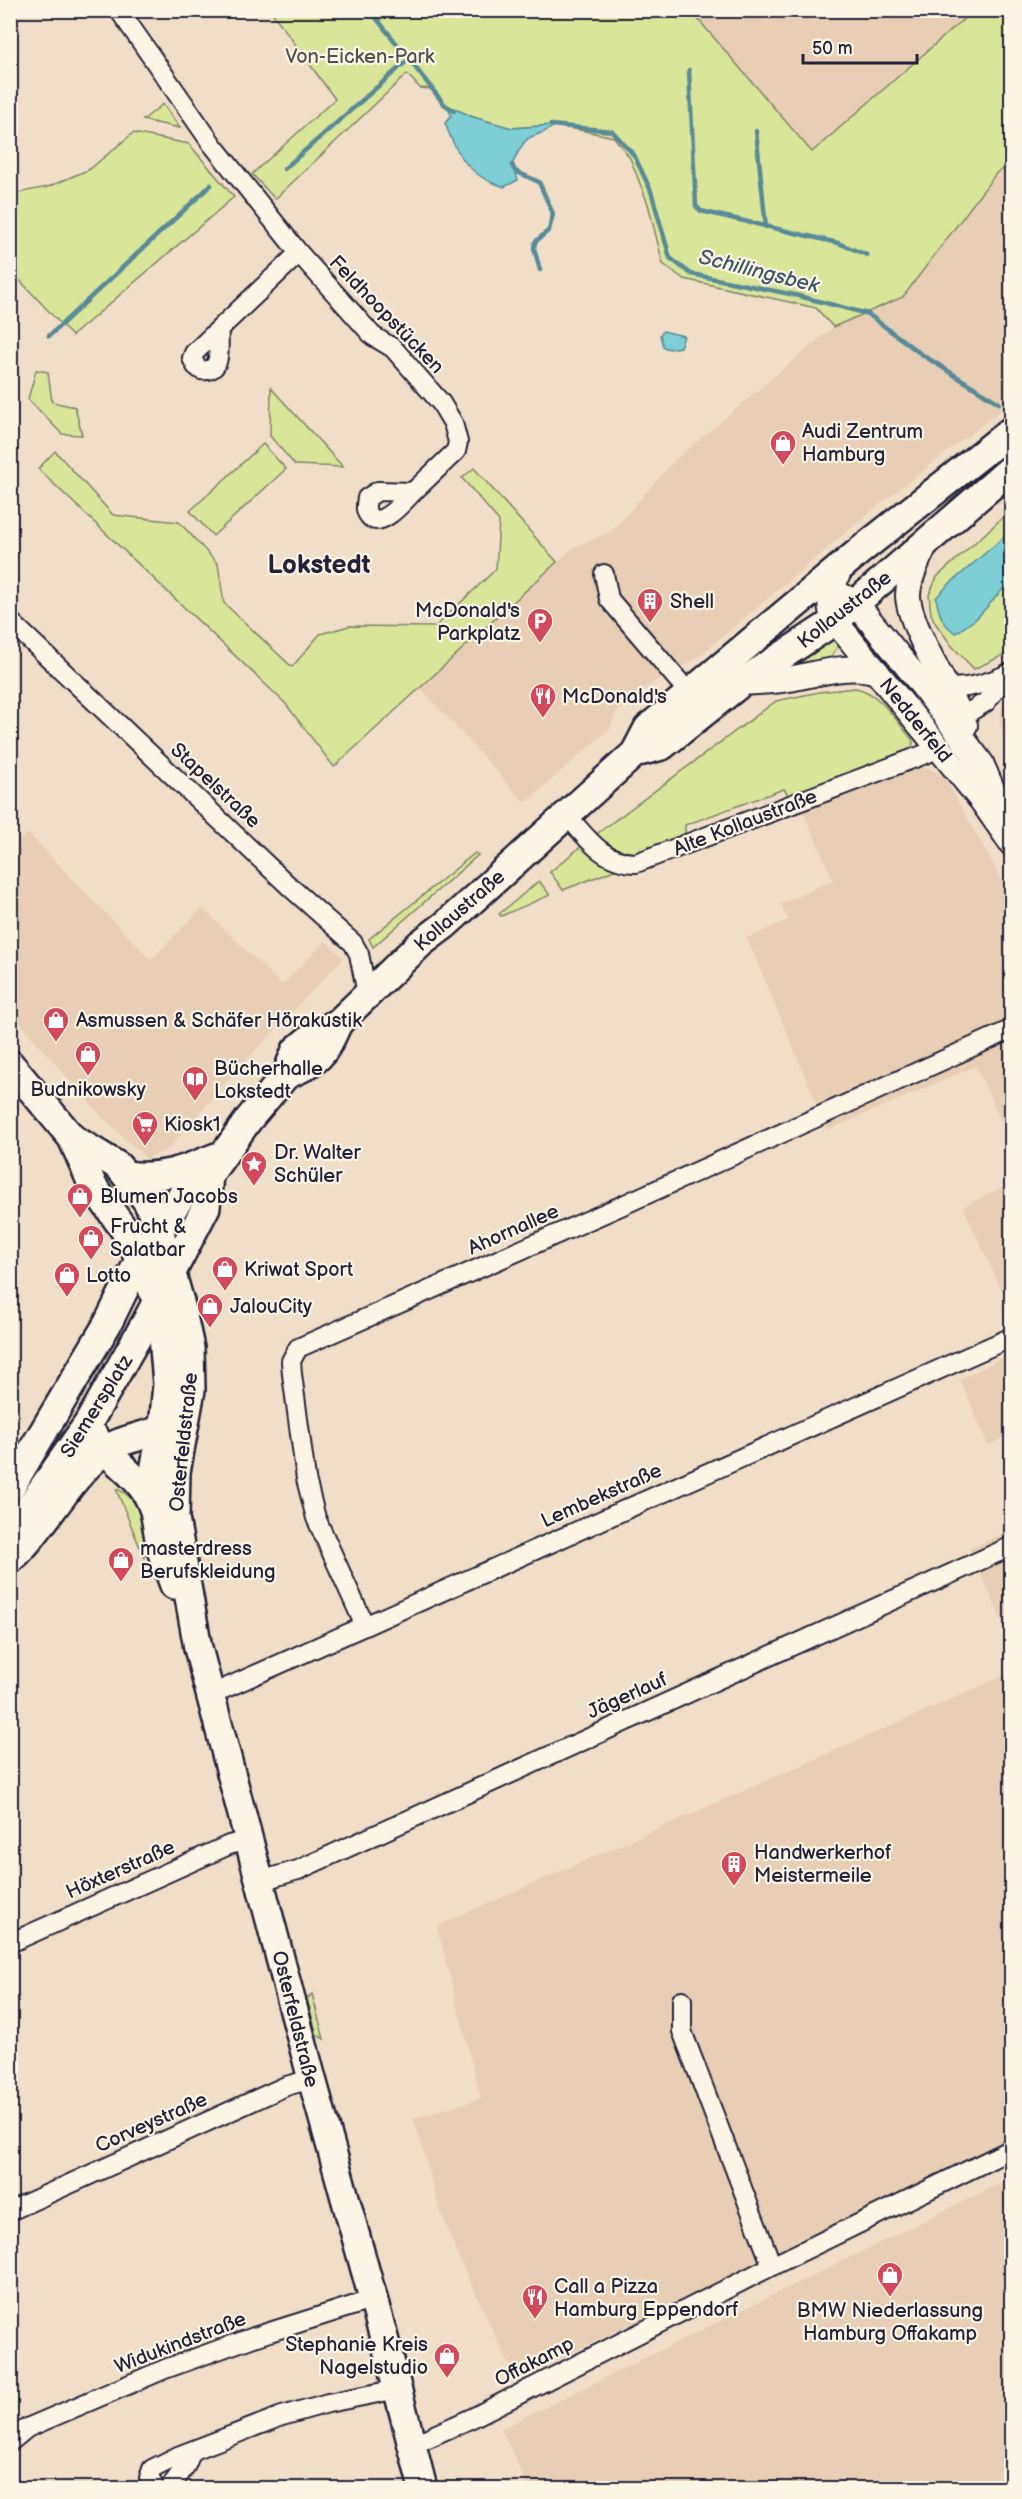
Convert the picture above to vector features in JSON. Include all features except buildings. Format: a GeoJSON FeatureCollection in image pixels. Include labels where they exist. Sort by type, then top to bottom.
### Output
{"type":"FeatureCollection","features":[{"type":"Feature","properties":{"kind":"main road","name":"Kollaustraße"},"geometry":{"type":"LineString","coordinates":[[156,1250],[184,1192],[216,1165],[285,1075],[296,1050],[315,1034],[338,1023],[421,943],[446,925],[635,753],[648,728],[802,599],[1011,430]]}},
{"type":"Feature","properties":{"kind":"main road","name":"Kollaustraße"},"geometry":{"type":"LineString","coordinates":[[635,753],[662,746],[741,682],[927,540],[1011,468]]}},
{"type":"Feature","properties":{"kind":"main road"},"geometry":{"type":"LineString","coordinates":[[922,727],[940,727],[957,720],[948,687],[918,629],[909,604],[910,582],[927,540]]}},
{"type":"Feature","properties":{"kind":"main road"},"geometry":{"type":"LineString","coordinates":[[802,599],[840,607],[840,568]]}},
{"type":"Feature","properties":{"kind":"main road","name":"Nedderfeld"},"geometry":{"type":"LineString","coordinates":[[840,607],[877,672],[982,801],[1011,844]]}},
{"type":"Feature","properties":{"kind":"main road","name":"Nedderfeld"},"geometry":{"type":"LineString","coordinates":[[840,607],[915,676],[957,720],[981,763],[1011,834]]}},
{"type":"Feature","properties":{"kind":"main road"},"geometry":{"type":"LineString","coordinates":[[741,682],[787,680],[849,668],[877,672]]}},
{"type":"Feature","properties":{"kind":"main road"},"geometry":{"type":"LineString","coordinates":[[10,1064],[72,1138],[93,1186],[156,1250]]}},
{"type":"Feature","properties":{"kind":"main road"},"geometry":{"type":"LineString","coordinates":[[72,1138],[118,1166],[128,1175],[147,1202],[156,1250]]}},
{"type":"Feature","properties":{"kind":"main road"},"geometry":{"type":"LineString","coordinates":[[128,1175],[144,1178],[216,1165]]}},
{"type":"Feature","properties":{"kind":"main road","name":"Siemersplatz"},"geometry":{"type":"LineString","coordinates":[[10,1535],[89,1422],[157,1302],[156,1250]]}},
{"type":"Feature","properties":{"kind":"main road","name":"Siemersplatz"},"geometry":{"type":"LineString","coordinates":[[10,1488],[108,1323],[156,1250]]}},
{"type":"Feature","properties":{"kind":"main road","name":"Osterfeldstraße"},"geometry":{"type":"LineString","coordinates":[[156,1250],[190,1348],[190,1402],[176,1472],[174,1502],[177,1534],[198,1648],[423,2488]]}},
{"type":"Feature","properties":{"kind":"main road","name":"Osterfeldstraße"},"geometry":{"type":"LineString","coordinates":[[157,1302],[166,1362],[165,1410],[154,1471],[154,1510],[165,1563],[198,1648]]}},
{"type":"Feature","properties":{"kind":"main road"},"geometry":{"type":"LineString","coordinates":[[78,1375],[89,1422],[96,1438],[105,1451],[136,1479],[147,1494],[154,1510]]}},
{"type":"Feature","properties":{"kind":"main road"},"geometry":{"type":"LineString","coordinates":[[10,1560],[27,1544],[89,1464],[105,1451],[179,1419],[190,1402]]}},
{"type":"Feature","properties":{"kind":"street","name":"Feldhoopstücken"},"geometry":{"type":"LineString","coordinates":[[119,10],[212,144],[299,253],[373,336],[393,348],[441,403],[453,423],[458,442],[456,451],[413,492]]}},
{"type":"Feature","properties":{"kind":"street","name":"Feldhoopstücken"},"geometry":{"type":"LineString","coordinates":[[219,329],[299,253]]}},
{"type":"Feature","properties":{"kind":"street"},"geometry":{"type":"LineString","coordinates":[[604,574],[609,599],[689,693]]}},
{"type":"Feature","properties":{"kind":"street","name":"Stapelstraße"},"geometry":{"type":"LineString","coordinates":[[10,621],[357,948],[367,994]]}},
{"type":"Feature","properties":{"kind":"street"},"geometry":{"type":"LineString","coordinates":[[915,676],[948,687],[982,684],[1009,672]]}},
{"type":"Feature","properties":{"kind":"street"},"geometry":{"type":"LineString","coordinates":[[957,720],[986,702],[1009,672]]}},
{"type":"Feature","properties":{"kind":"street","name":"Alte Kollaustraße"},"geometry":{"type":"LineString","coordinates":[[566,814],[594,847],[613,859],[636,863],[928,753],[937,746]]}},
{"type":"Feature","properties":{"kind":"street","name":"Ahornallee"},"geometry":{"type":"LineString","coordinates":[[365,1626],[316,1518],[306,1479],[291,1362],[297,1348],[624,1205],[1011,1029]]}},
{"type":"Feature","properties":{"kind":"street","name":"Lembekstraße"},"geometry":{"type":"LineString","coordinates":[[210,1695],[1011,1336]]}},
{"type":"Feature","properties":{"kind":"street","name":"Jägerlauf"},"geometry":{"type":"LineString","coordinates":[[260,1881],[298,1870],[1011,1546]]}},
{"type":"Feature","properties":{"kind":"street","name":"Höxterstraße"},"geometry":{"type":"LineString","coordinates":[[10,1942],[230,1845],[249,1840]]}},
{"type":"Feature","properties":{"kind":"street"},"geometry":{"type":"LineString","coordinates":[[682,2000],[682,2031],[772,2266]]}},
{"type":"Feature","properties":{"kind":"street","name":"Corveystraße"},"geometry":{"type":"LineString","coordinates":[[10,2211],[286,2086],[312,2079]]}},
{"type":"Feature","properties":{"kind":"street","name":"Offakamp"},"geometry":{"type":"LineString","coordinates":[[412,2445],[472,2418],[772,2266],[1011,2149]]}},
{"type":"Feature","properties":{"kind":"street","name":"Widukindstraße"},"geometry":{"type":"LineString","coordinates":[[10,2442],[27,2428],[165,2369],[254,2337],[374,2299]]}},
{"type":"Feature","properties":{"kind":"street"},"geometry":{"type":"LineString","coordinates":[[155,2488],[149,2478],[152,2469],[192,2451],[282,2416],[328,2403],[398,2389]]}},
{"type":"Feature","properties":{"kind":"street"},"geometry":{"type":"LineString","coordinates":[[170,2488],[186,2465],[192,2451]]}},
{"type":"Feature","properties":{"kind":"shaded area"},"geometry":{"type":"Polygon","coordinates":[[[691,11],[973,11],[812,152],[691,11]]]}},
{"type":"Feature","properties":{"kind":"shaded area"},"geometry":{"type":"Polygon","coordinates":[[[1011,166],[1011,402],[876,507],[692,662],[666,673],[616,712],[610,728],[525,803],[420,687],[573,548],[612,531],[673,462],[833,327],[903,297],[997,172],[1011,166]]]}},
{"type":"Feature","properties":{"kind":"shaded area"},"geometry":{"type":"Polygon","coordinates":[[[1011,696],[1011,747],[1000,723],[1002,707],[1011,696]]]}},
{"type":"Feature","properties":{"kind":"shaded area"},"geometry":{"type":"Polygon","coordinates":[[[913,768],[928,768],[943,775],[1011,896],[1011,1143],[976,1066],[828,1130],[747,938],[788,920],[781,904],[833,880],[803,810],[913,768]]]}},
{"type":"Feature","properties":{"kind":"shaded area"},"geometry":{"type":"Polygon","coordinates":[[[28,833],[151,960],[202,908],[282,985],[326,941],[343,958],[238,1069],[170,1147],[147,1159],[101,1116],[11,1013],[11,849],[28,833]]]}},
{"type":"Feature","properties":{"kind":"shaded area"},"geometry":{"type":"Polygon","coordinates":[[[1011,1183],[1011,1310],[963,1207],[1011,1183]]]}},
{"type":"Feature","properties":{"kind":"shaded area"},"geometry":{"type":"Polygon","coordinates":[[[1011,1354],[1011,1435],[988,1445],[960,1379],[1011,1354]]]}},
{"type":"Feature","properties":{"kind":"shaded area"},"geometry":{"type":"Polygon","coordinates":[[[1011,1530],[1011,1639],[969,1549],[1011,1530]]]}},
{"type":"Feature","properties":{"kind":"shaded area"},"geometry":{"type":"Polygon","coordinates":[[[1011,1673],[1011,2138],[516,2380],[458,2255],[438,2205],[414,2118],[481,2099],[437,1926],[1011,1673]]]}},
{"type":"Feature","properties":{"kind":"shaded area","name":"BMW Niederlassung Hamburg Offakamp"},"geometry":{"type":"Polygon","coordinates":[[[1011,2178],[1011,2488],[529,2488],[501,2429],[1011,2178]]]}},
{"type":"Feature","properties":{"kind":"green space","name":"Von-Eicken-Park"},"geometry":{"type":"Polygon","coordinates":[[[271,11],[691,11],[812,152],[973,11],[1011,11],[1011,166],[997,172],[903,297],[833,327],[816,308],[684,279],[663,264],[648,204],[630,158],[614,137],[555,125],[512,128],[473,117],[444,104],[432,89],[420,88],[407,74],[275,199],[252,174],[335,99],[271,11]]]}},
{"type":"Feature","properties":{"kind":"green space"},"geometry":{"type":"Polygon","coordinates":[[[163,104],[180,128],[143,120],[163,104]]]}},
{"type":"Feature","properties":{"kind":"green space"},"geometry":{"type":"Polygon","coordinates":[[[133,133],[189,144],[234,197],[72,336],[11,271],[11,194],[48,187],[90,169],[133,133]]]}},
{"type":"Feature","properties":{"kind":"green space"},"geometry":{"type":"Polygon","coordinates":[[[36,370],[48,372],[52,402],[75,407],[82,435],[62,434],[28,399],[36,370]]]}},
{"type":"Feature","properties":{"kind":"green space"},"geometry":{"type":"Polygon","coordinates":[[[271,388],[343,467],[295,465],[270,436],[271,388]]]}},
{"type":"Feature","properties":{"kind":"green space"},"geometry":{"type":"Polygon","coordinates":[[[263,444],[286,469],[213,536],[190,511],[263,444]]]}},
{"type":"Feature","properties":{"kind":"green space"},"geometry":{"type":"Polygon","coordinates":[[[55,451],[113,515],[179,522],[218,564],[224,603],[292,667],[320,634],[349,626],[435,627],[496,569],[499,521],[462,478],[474,468],[557,562],[334,767],[285,703],[38,469],[55,451]]]}},
{"type":"Feature","properties":{"kind":"green space"},"geometry":{"type":"Polygon","coordinates":[[[1011,510],[1012,648],[1006,654],[974,669],[952,646],[936,624],[931,614],[929,595],[937,577],[1011,510]]]}},
{"type":"Feature","properties":{"kind":"green space"},"geometry":{"type":"Polygon","coordinates":[[[834,636],[840,644],[833,653],[833,664],[784,668],[834,636]]]}},
{"type":"Feature","properties":{"kind":"green space"},"geometry":{"type":"Polygon","coordinates":[[[855,688],[872,695],[886,708],[911,738],[912,748],[789,796],[784,789],[685,825],[685,835],[634,853],[621,854],[594,836],[776,701],[819,692],[855,688]]]}},
{"type":"Feature","properties":{"kind":"green space"},"geometry":{"type":"Polygon","coordinates":[[[584,844],[617,869],[563,890],[550,872],[584,844]]]}},
{"type":"Feature","properties":{"kind":"green space"},"geometry":{"type":"Polygon","coordinates":[[[475,853],[478,855],[373,947],[369,939],[475,853]]]}},
{"type":"Feature","properties":{"kind":"green space"},"geometry":{"type":"Polygon","coordinates":[[[539,881],[550,895],[501,916],[499,914],[539,881]]]}},
{"type":"Feature","properties":{"kind":"green space"},"geometry":{"type":"Polygon","coordinates":[[[116,1489],[125,1493],[132,1500],[141,1517],[145,1538],[144,1557],[116,1489]]]}},
{"type":"Feature","properties":{"kind":"green space"},"geometry":{"type":"Polygon","coordinates":[[[312,1994],[324,2039],[317,2035],[307,1999],[312,1994]]]}},
{"type":"Feature","properties":{"kind":"water"},"geometry":{"type":"Polygon","coordinates":[[[444,104],[473,117],[512,128],[555,125],[529,138],[524,143],[513,163],[518,180],[504,187],[482,177],[466,164],[454,146],[445,123],[451,116],[444,104]]]}},
{"type":"Feature","properties":{"kind":"water"},"geometry":{"type":"Polygon","coordinates":[[[663,331],[684,336],[680,347],[669,349],[663,347],[660,335],[663,331]]]}},
{"type":"Feature","properties":{"kind":"water"},"geometry":{"type":"Polygon","coordinates":[[[1011,531],[1011,580],[977,618],[956,633],[947,626],[942,618],[936,598],[1011,531]]]}},
{"type":"Feature","properties":{"kind":"waterway","name":"Schillingsbek"},"geometry":{"type":"LineString","coordinates":[[370,10],[444,104],[454,111]]}},
{"type":"Feature","properties":{"kind":"waterway"},"geometry":{"type":"LineString","coordinates":[[284,169],[408,60]]}},
{"type":"Feature","properties":{"kind":"waterway"},"geometry":{"type":"LineString","coordinates":[[689,70],[696,206],[701,211],[838,243],[867,255]]}},
{"type":"Feature","properties":{"kind":"waterway","name":"Schillingsbek"},"geometry":{"type":"LineString","coordinates":[[551,125],[612,131],[634,155],[651,191],[670,258],[691,274],[795,295],[868,314],[921,354],[999,403]]}},
{"type":"Feature","properties":{"kind":"waterway"},"geometry":{"type":"LineString","coordinates":[[756,131],[766,227]]}},
{"type":"Feature","properties":{"kind":"waterway"},"geometry":{"type":"LineString","coordinates":[[512,165],[515,171],[539,182],[553,214],[549,230],[535,242],[534,248],[540,270]]}},
{"type":"Feature","properties":{"kind":"waterway"},"geometry":{"type":"LineString","coordinates":[[49,336],[211,185]]}},
{"type":"Feature","properties":{"kind":"place","name":"Audi Zentrum Hamburg"},"geometry":{"type":"Point","coordinates":[783,466]}},
{"type":"Feature","properties":{"kind":"place","name":"Shell"},"geometry":{"type":"Point","coordinates":[650,624]}},
{"type":"Feature","properties":{"kind":"place","name":"McDonald's Parkplatz"},"geometry":{"type":"Point","coordinates":[540,644]}},
{"type":"Feature","properties":{"kind":"place","name":"McDonald's"},"geometry":{"type":"Point","coordinates":[543,719]}},
{"type":"Feature","properties":{"kind":"place","name":"Asmussen & Schäfer Hörakustik"},"geometry":{"type":"Point","coordinates":[56,1043]}},
{"type":"Feature","properties":{"kind":"place","name":"Budnikowsky"},"geometry":{"type":"Point","coordinates":[88,1077]}},
{"type":"Feature","properties":{"kind":"place","name":"Bücherhalle Lokstedt"},"geometry":{"type":"Point","coordinates":[195,1102]}},
{"type":"Feature","properties":{"kind":"place","name":"Kiosk1"},"geometry":{"type":"Point","coordinates":[145,1147]}},
{"type":"Feature","properties":{"kind":"place","name":"Dr. Walter Schüler"},"geometry":{"type":"Point","coordinates":[254,1187]}},
{"type":"Feature","properties":{"kind":"place","name":"Blumen Jacobs"},"geometry":{"type":"Point","coordinates":[80,1219]}},
{"type":"Feature","properties":{"kind":"place","name":"Frucht & Salatbar"},"geometry":{"type":"Point","coordinates":[91,1261]}},
{"type":"Feature","properties":{"kind":"place","name":"Kriwat Sport"},"geometry":{"type":"Point","coordinates":[225,1292]}},
{"type":"Feature","properties":{"kind":"place","name":"Lotto"},"geometry":{"type":"Point","coordinates":[67,1298]}},
{"type":"Feature","properties":{"kind":"place","name":"JalouCity"},"geometry":{"type":"Point","coordinates":[210,1329]}},
{"type":"Feature","properties":{"kind":"place","name":"masterdress Berufskleidung"},"geometry":{"type":"Point","coordinates":[121,1583]}},
{"type":"Feature","properties":{"kind":"place","name":"Handwerkerhof Meistermeile"},"geometry":{"type":"Point","coordinates":[734,1887]}},
{"type":"Feature","properties":{"kind":"place","name":"BMW Niederlassung Hamburg Offakamp"},"geometry":{"type":"Point","coordinates":[890,2298]}},
{"type":"Feature","properties":{"kind":"place","name":"Call a Pizza Hamburg Eppendorf"},"geometry":{"type":"Point","coordinates":[535,2320]}},
{"type":"Feature","properties":{"kind":"place","name":"Stephanie Kreis Nagelstudio"},"geometry":{"type":"Point","coordinates":[447,2379]}},
{"type":"Feature","properties":{"kind":"district","name":"Lokstedt"},"geometry":{"type":"Point","coordinates":[319,564]}}]}
